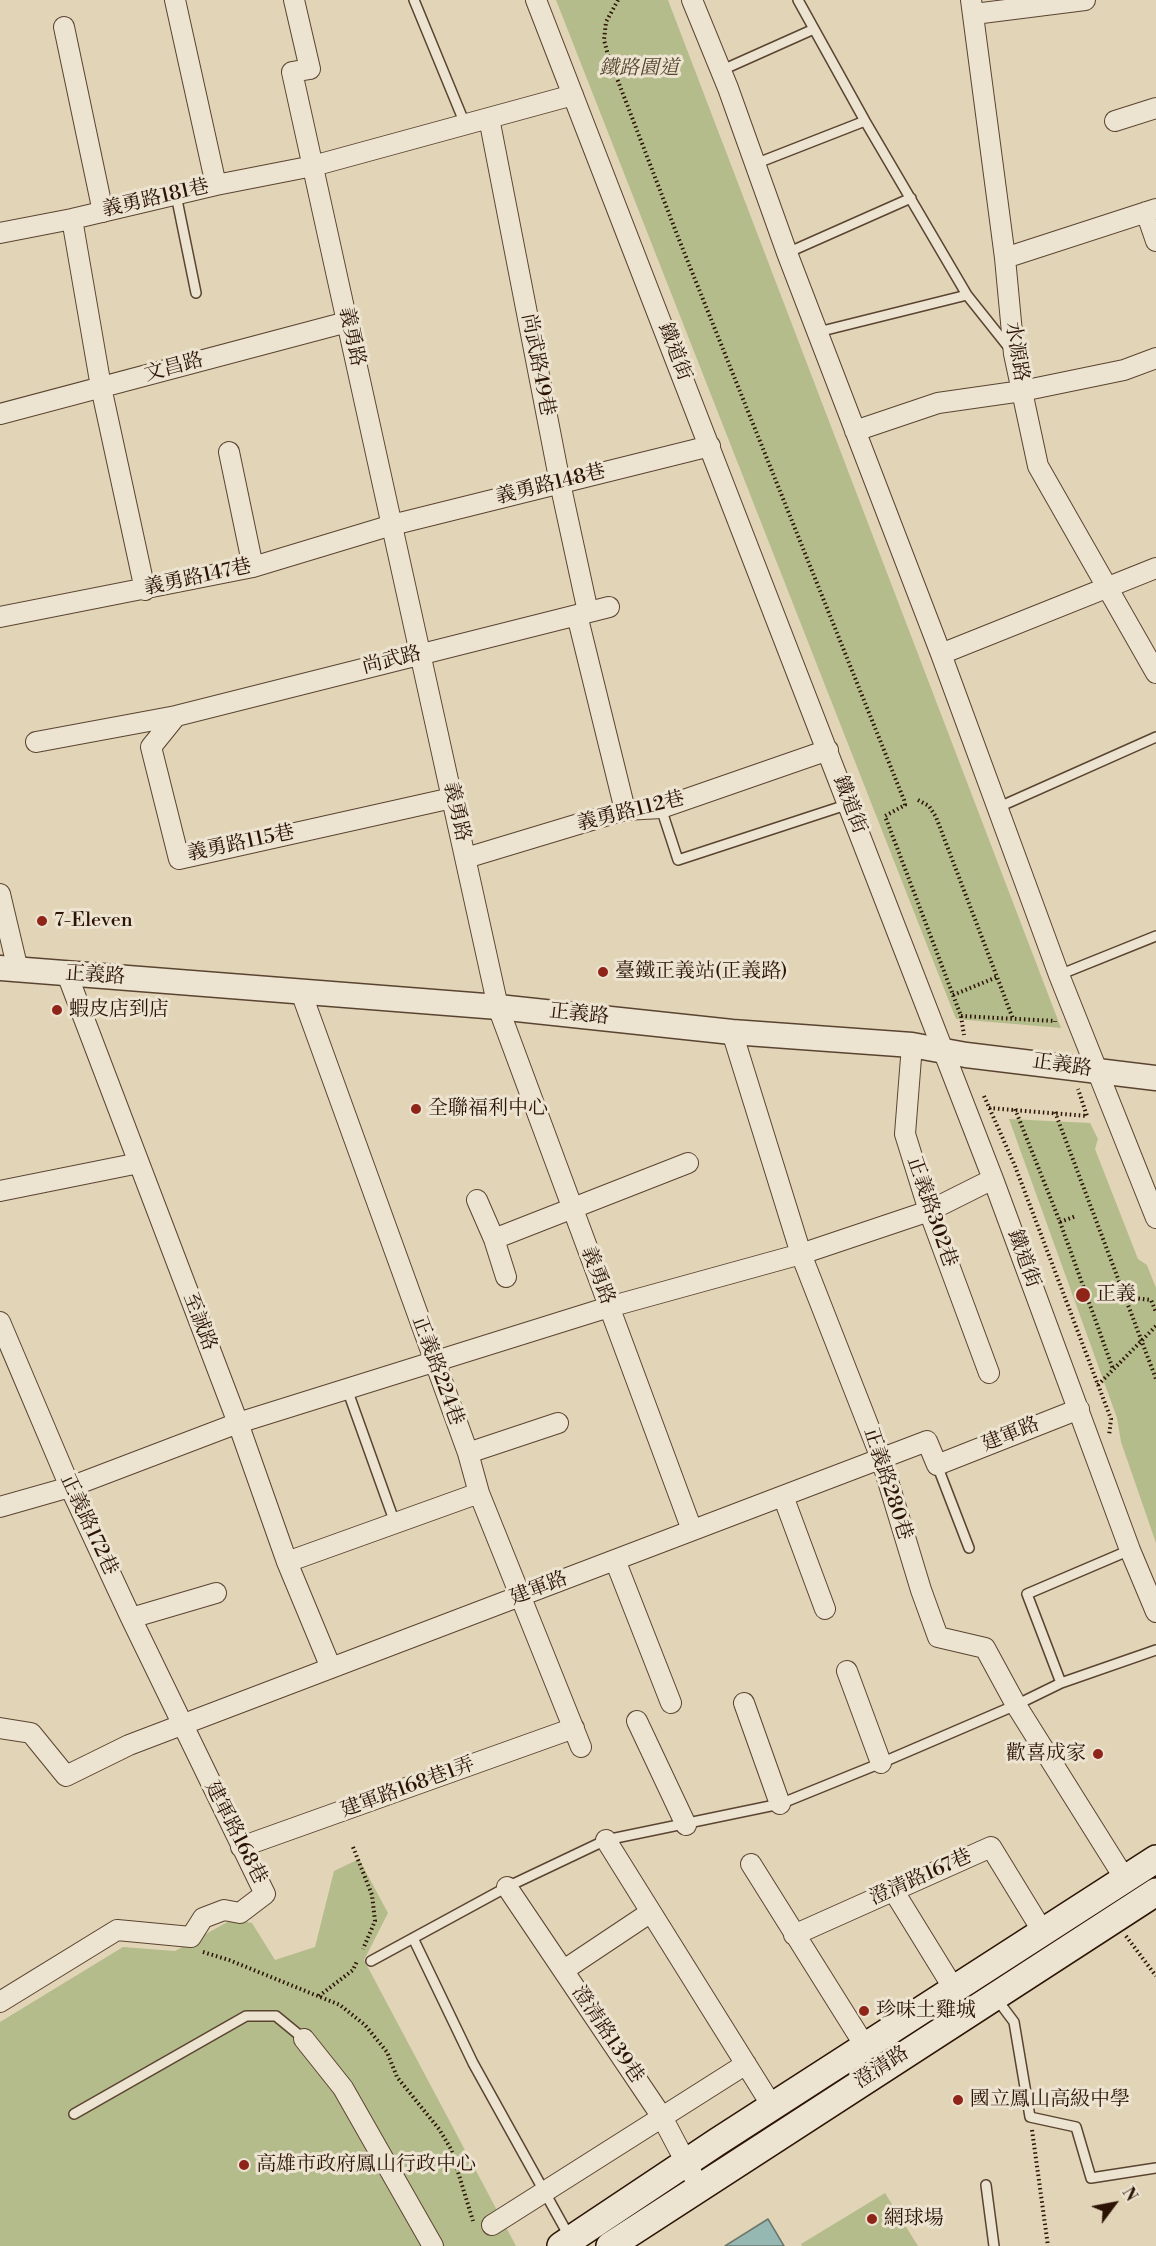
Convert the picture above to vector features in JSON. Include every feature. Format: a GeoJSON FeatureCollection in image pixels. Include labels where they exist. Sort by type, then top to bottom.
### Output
{"type":"FeatureCollection","features":[{"type":"Feature","properties":{"kind":"main road","name":"澄清路"},"geometry":{"type":"LineString","coordinates":[[566,2243],[771,2106],[1156,1860]]}},
{"type":"Feature","properties":{"kind":"main road","name":"澄清路"},"geometry":{"type":"LineString","coordinates":[[686,2162],[1156,1860]]}},
{"type":"Feature","properties":{"kind":"main road","name":"澄清路"},"geometry":{"type":"LineString","coordinates":[[610,2246],[1156,1892]]}},
{"type":"Feature","properties":{"kind":"street"},"geometry":{"type":"LineString","coordinates":[[175,0],[216,185]]}},
{"type":"Feature","properties":{"kind":"street","name":"義勇路"},"geometry":{"type":"LineString","coordinates":[[294,0],[310,69],[292,72],[498,1007],[692,1530]]}},
{"type":"Feature","properties":{"kind":"street","name":"鐵道街"},"geometry":{"type":"LineString","coordinates":[[536,0],[849,804],[993,1179],[1130,1550],[1156,1612]]}},
{"type":"Feature","properties":{"kind":"street"},"geometry":{"type":"LineString","coordinates":[[692,0],[999,807],[1059,975],[1156,1218]]}},
{"type":"Feature","properties":{"kind":"street"},"geometry":{"type":"LineString","coordinates":[[972,7],[1085,0]]}},
{"type":"Feature","properties":{"kind":"street","name":"水源路"},"geometry":{"type":"LineString","coordinates":[[972,7],[1005,258],[1014,354],[1038,466],[1156,673]]}},
{"type":"Feature","properties":{"kind":"street"},"geometry":{"type":"LineString","coordinates":[[64,27],[104,212]]}},
{"type":"Feature","properties":{"kind":"street","name":"義勇路181巷"},"geometry":{"type":"LineString","coordinates":[[0,233],[313,166],[573,95]]}},
{"type":"Feature","properties":{"kind":"street"},"geometry":{"type":"LineString","coordinates":[[1115,121],[1156,108]]}},
{"type":"Feature","properties":{"kind":"street","name":"尚武路49巷"},"geometry":{"type":"LineString","coordinates":[[489,118],[560,483],[582,614],[625,810]]}},
{"type":"Feature","properties":{"kind":"street"},"geometry":{"type":"LineString","coordinates":[[1005,258],[1151,211],[1156,241]]}},
{"type":"Feature","properties":{"kind":"street"},"geometry":{"type":"LineString","coordinates":[[72,219],[101,387],[145,590]]}},
{"type":"Feature","properties":{"kind":"street","name":"文昌路"},"geometry":{"type":"LineString","coordinates":[[0,414],[347,322]]}},
{"type":"Feature","properties":{"kind":"street"},"geometry":{"type":"LineString","coordinates":[[855,431],[938,403],[1022,391],[1124,369],[1156,358]]}},
{"type":"Feature","properties":{"kind":"street","name":"義勇路148巷"},"geometry":{"type":"LineString","coordinates":[[392,525],[710,446]]}},
{"type":"Feature","properties":{"kind":"street"},"geometry":{"type":"LineString","coordinates":[[229,452],[254,567]]}},
{"type":"Feature","properties":{"kind":"street","name":"義勇路147巷"},"geometry":{"type":"LineString","coordinates":[[0,617],[254,567],[392,525]]}},
{"type":"Feature","properties":{"kind":"street"},"geometry":{"type":"LineString","coordinates":[[941,654],[1156,568]]}},
{"type":"Feature","properties":{"kind":"street","name":"尚武路"},"geometry":{"type":"LineString","coordinates":[[36,742],[176,716],[609,607]]}},
{"type":"Feature","properties":{"kind":"street","name":"義勇路115巷"},"geometry":{"type":"LineString","coordinates":[[176,716],[152,747],[179,859],[452,798]]}},
{"type":"Feature","properties":{"kind":"street","name":"義勇路112巷"},"geometry":{"type":"LineString","coordinates":[[466,858],[625,810],[661,808],[828,750]]}},
{"type":"Feature","properties":{"kind":"street"},"geometry":{"type":"LineString","coordinates":[[0,894],[9,969]]}},
{"type":"Feature","properties":{"kind":"street","name":"正義路"},"geometry":{"type":"LineString","coordinates":[[9,969],[498,1007],[732,1032],[912,1045],[1156,1078]]}},
{"type":"Feature","properties":{"kind":"street","name":"至誠路"},"geometry":{"type":"LineString","coordinates":[[67,975],[238,1423],[287,1562],[331,1668]]}},
{"type":"Feature","properties":{"kind":"street","name":"正義路224巷"},"geometry":{"type":"LineString","coordinates":[[301,992],[468,1453],[479,1493],[578,1738]]}},
{"type":"Feature","properties":{"kind":"street","name":"正義路280巷"},"geometry":{"type":"LineString","coordinates":[[732,1032],[801,1254],[881,1458],[921,1590],[938,1637],[985,1648],[1016,1705],[1125,1879]]}},
{"type":"Feature","properties":{"kind":"street","name":"正義路302巷"},"geometry":{"type":"LineString","coordinates":[[912,1045],[905,1134],[929,1211],[989,1373]]}},
{"type":"Feature","properties":{"kind":"street"},"geometry":{"type":"LineString","coordinates":[[0,1191],[139,1163]]}},
{"type":"Feature","properties":{"kind":"street"},"geometry":{"type":"LineString","coordinates":[[494,1239],[688,1163]]}},
{"type":"Feature","properties":{"kind":"street"},"geometry":{"type":"LineString","coordinates":[[0,1507],[70,1487],[238,1423],[609,1307],[801,1254],[929,1211],[993,1179]]}},
{"type":"Feature","properties":{"kind":"street"},"geometry":{"type":"LineString","coordinates":[[477,1200],[507,1277]]}},
{"type":"Feature","properties":{"kind":"street","name":"正義路172巷"},"geometry":{"type":"LineString","coordinates":[[0,1322],[4,1344],[182,1726]]}},
{"type":"Feature","properties":{"kind":"street","name":"建軍路"},"geometry":{"type":"LineString","coordinates":[[0,1728],[31,1733],[66,1776],[129,1745],[927,1441],[937,1465],[1079,1409]]}},
{"type":"Feature","properties":{"kind":"street"},"geometry":{"type":"LineString","coordinates":[[468,1453],[558,1423]]}},
{"type":"Feature","properties":{"kind":"street"},"geometry":{"type":"LineString","coordinates":[[287,1562],[479,1493]]}},
{"type":"Feature","properties":{"kind":"street"},"geometry":{"type":"LineString","coordinates":[[783,1496],[825,1609]]}},
{"type":"Feature","properties":{"kind":"street"},"geometry":{"type":"LineString","coordinates":[[615,1560],[671,1703]]}},
{"type":"Feature","properties":{"kind":"street"},"geometry":{"type":"LineString","coordinates":[[131,1618],[216,1593]]}},
{"type":"Feature","properties":{"kind":"street"},"geometry":{"type":"LineString","coordinates":[[847,1671],[881,1763]]}},
{"type":"Feature","properties":{"kind":"street"},"geometry":{"type":"LineString","coordinates":[[744,1702],[780,1804]]}},
{"type":"Feature","properties":{"kind":"street"},"geometry":{"type":"LineString","coordinates":[[637,1721],[686,1825]]}},
{"type":"Feature","properties":{"kind":"street","name":"建軍路168巷"},"geometry":{"type":"LineString","coordinates":[[182,1726],[266,1894],[240,1913],[224,1910],[203,1918],[191,1937]]}},
{"type":"Feature","properties":{"kind":"street","name":"建軍路168巷1弄"},"geometry":{"type":"LineString","coordinates":[[241,1847],[578,1738]]}},
{"type":"Feature","properties":{"kind":"street"},"geometry":{"type":"LineString","coordinates":[[606,1840],[771,2106]]}},
{"type":"Feature","properties":{"kind":"street","name":"澄清路167巷"},"geometry":{"type":"LineString","coordinates":[[794,1935],[991,1846],[1043,1932]]}},
{"type":"Feature","properties":{"kind":"street"},"geometry":{"type":"LineString","coordinates":[[751,1864],[865,2046]]}},
{"type":"Feature","properties":{"kind":"street","name":"澄清路139巷"},"geometry":{"type":"LineString","coordinates":[[507,1887],[662,2117],[699,2187]]}},
{"type":"Feature","properties":{"kind":"street"},"geometry":{"type":"LineString","coordinates":[[893,1890],[954,1989]]}},
{"type":"Feature","properties":{"kind":"street"},"geometry":{"type":"LineString","coordinates":[[564,1970],[651,1912]]}},
{"type":"Feature","properties":{"kind":"street"},"geometry":{"type":"LineString","coordinates":[[0,2002],[117,1930],[191,1937]]}},
{"type":"Feature","properties":{"kind":"street"},"geometry":{"type":"LineString","coordinates":[[304,2039],[343,2088],[433,2246]]}},
{"type":"Feature","properties":{"kind":"street"},"geometry":{"type":"LineString","coordinates":[[484,2226],[546,2192],[746,2064]]}},
{"type":"Feature","properties":{"kind":"lane"},"geometry":{"type":"LineString","coordinates":[[414,0],[465,124]]}},
{"type":"Feature","properties":{"kind":"lane"},"geometry":{"type":"LineString","coordinates":[[798,0],[865,121],[967,295],[1014,354]]}},
{"type":"Feature","properties":{"kind":"lane"},"geometry":{"type":"LineString","coordinates":[[720,71],[814,29]]}},
{"type":"Feature","properties":{"kind":"lane"},"geometry":{"type":"LineString","coordinates":[[755,164],[865,121]]}},
{"type":"Feature","properties":{"kind":"lane"},"geometry":{"type":"LineString","coordinates":[[176,195],[196,293]]}},
{"type":"Feature","properties":{"kind":"lane"},"geometry":{"type":"LineString","coordinates":[[787,253],[911,198]]}},
{"type":"Feature","properties":{"kind":"lane"},"geometry":{"type":"LineString","coordinates":[[818,332],[967,295]]}},
{"type":"Feature","properties":{"kind":"lane"},"geometry":{"type":"LineString","coordinates":[[999,807],[1156,737]]}},
{"type":"Feature","properties":{"kind":"lane"},"geometry":{"type":"LineString","coordinates":[[661,808],[678,860],[849,804]]}},
{"type":"Feature","properties":{"kind":"lane"},"geometry":{"type":"LineString","coordinates":[[1059,975],[1156,936]]}},
{"type":"Feature","properties":{"kind":"lane"},"geometry":{"type":"LineString","coordinates":[[347,1389],[395,1523]]}},
{"type":"Feature","properties":{"kind":"lane"},"geometry":{"type":"LineString","coordinates":[[937,1465],[969,1548]]}},
{"type":"Feature","properties":{"kind":"lane"},"geometry":{"type":"LineString","coordinates":[[1061,1683],[1027,1594],[1130,1550]]}},
{"type":"Feature","properties":{"kind":"lane"},"geometry":{"type":"LineString","coordinates":[[371,1961],[507,1887],[606,1840],[780,1804],[1016,1705],[1061,1683],[1156,1650]]}},
{"type":"Feature","properties":{"kind":"lane"},"geometry":{"type":"LineString","coordinates":[[413,1938],[473,2063],[546,2192],[566,2243]]}},
{"type":"Feature","properties":{"kind":"lane"},"geometry":{"type":"LineString","coordinates":[[994,1996],[1014,2022],[1030,2117],[1076,2127],[1091,2178],[1156,2168]]}},
{"type":"Feature","properties":{"kind":"lane"},"geometry":{"type":"LineString","coordinates":[[74,2115],[246,2016],[276,2016],[304,2039]]}},
{"type":"Feature","properties":{"kind":"lane"},"geometry":{"type":"LineString","coordinates":[[986,2185],[994,2246]]}},
{"type":"Feature","properties":{"kind":"path"},"geometry":{"type":"LineString","coordinates":[[618,0],[606,22],[604,40],[608,55],[682,248],[904,800],[905,805],[885,816],[961,1016],[1054,1021]]}},
{"type":"Feature","properties":{"kind":"path"},"geometry":{"type":"LineString","coordinates":[[918,800],[929,806],[936,817],[1013,1019]]}},
{"type":"Feature","properties":{"kind":"path"},"geometry":{"type":"LineString","coordinates":[[953,995],[997,977]]}},
{"type":"Feature","properties":{"kind":"path"},"geometry":{"type":"LineString","coordinates":[[1087,1116],[989,1108],[1015,1166],[1098,1385],[1110,1419],[1109,1440]]}},
{"type":"Feature","properties":{"kind":"path"},"geometry":{"type":"LineString","coordinates":[[1015,1109],[1060,1222],[1113,1369]]}},
{"type":"Feature","properties":{"kind":"path"},"geometry":{"type":"LineString","coordinates":[[1055,1112],[1156,1379]]}},
{"type":"Feature","properties":{"kind":"path"},"geometry":{"type":"LineString","coordinates":[[1060,1222],[1076,1216]]}},
{"type":"Feature","properties":{"kind":"path"},"geometry":{"type":"LineString","coordinates":[[1125,1297],[1152,1300],[1156,1312]]}},
{"type":"Feature","properties":{"kind":"path"},"geometry":{"type":"LineString","coordinates":[[1098,1385],[1156,1326]]}},
{"type":"Feature","properties":{"kind":"path"},"geometry":{"type":"LineString","coordinates":[[318,1997],[353,1970],[375,1921],[372,1895],[352,1847]]}},
{"type":"Feature","properties":{"kind":"path"},"geometry":{"type":"LineString","coordinates":[[1114,1919],[1156,1976]]}},
{"type":"Feature","properties":{"kind":"path"},"geometry":{"type":"LineString","coordinates":[[191,1937],[197,1951],[229,1960],[340,2005],[365,2025],[387,2052],[397,2077],[439,2129],[451,2150],[484,2226]]}},
{"type":"Feature","properties":{"kind":"path"},"geometry":{"type":"LineString","coordinates":[[1030,2117],[1048,2246]]}},
{"type":"Feature","properties":{"kind":"green space","name":"鐵路園道"},"geometry":{"type":"Polygon","coordinates":[[[556,0],[668,0],[1061,1028],[956,1019],[556,0]]]}},
{"type":"Feature","properties":{"kind":"green space"},"geometry":{"type":"Polygon","coordinates":[[[1009,1119],[1090,1123],[1098,1139],[1095,1149],[1138,1259],[1147,1265],[1156,1288],[1156,1543],[1121,1442],[1117,1418],[1009,1119]]]}},
{"type":"Feature","properties":{"kind":"green space"},"geometry":{"type":"Polygon","coordinates":[[[359,1859],[388,1913],[364,1960],[516,2246],[0,2246],[0,2022],[123,1947],[175,1951],[233,1919],[252,1923],[275,1960],[315,1947],[334,1871],[359,1859]]]}},
{"type":"Feature","properties":{"kind":"green space","name":"網球場"},"geometry":{"type":"Polygon","coordinates":[[[885,2193],[918,2246],[802,2246],[801,2244],[885,2193]]]}},
{"type":"Feature","properties":{"kind":"water"},"geometry":{"type":"Polygon","coordinates":[[[768,2219],[784,2246],[725,2246],[768,2219]]]}},
{"type":"Feature","properties":{"kind":"place","name":"7-Eleven"},"geometry":{"type":"Point","coordinates":[42,921]}},
{"type":"Feature","properties":{"kind":"place","name":"臺鐵正義站(正義路)"},"geometry":{"type":"Point","coordinates":[603,972]}},
{"type":"Feature","properties":{"kind":"place","name":"蝦皮店到店"},"geometry":{"type":"Point","coordinates":[57,1010]}},
{"type":"Feature","properties":{"kind":"place","name":"全聯福利中心"},"geometry":{"type":"Point","coordinates":[416,1109]}},
{"type":"Feature","properties":{"kind":"place","name":"正義"},"geometry":{"type":"Point","coordinates":[1083,1295]}},
{"type":"Feature","properties":{"kind":"place","name":"歡喜成家"},"geometry":{"type":"Point","coordinates":[1098,1754]}},
{"type":"Feature","properties":{"kind":"place","name":"珍味土雞城"},"geometry":{"type":"Point","coordinates":[864,2011]}},
{"type":"Feature","properties":{"kind":"place","name":"國立鳳山高級中學"},"geometry":{"type":"Point","coordinates":[958,2100]}},
{"type":"Feature","properties":{"kind":"place","name":"高雄市政府鳳山行政中心"},"geometry":{"type":"Point","coordinates":[244,2165]}},
{"type":"Feature","properties":{"kind":"place","name":"網球場"},"geometry":{"type":"Point","coordinates":[872,2219]}}]}
